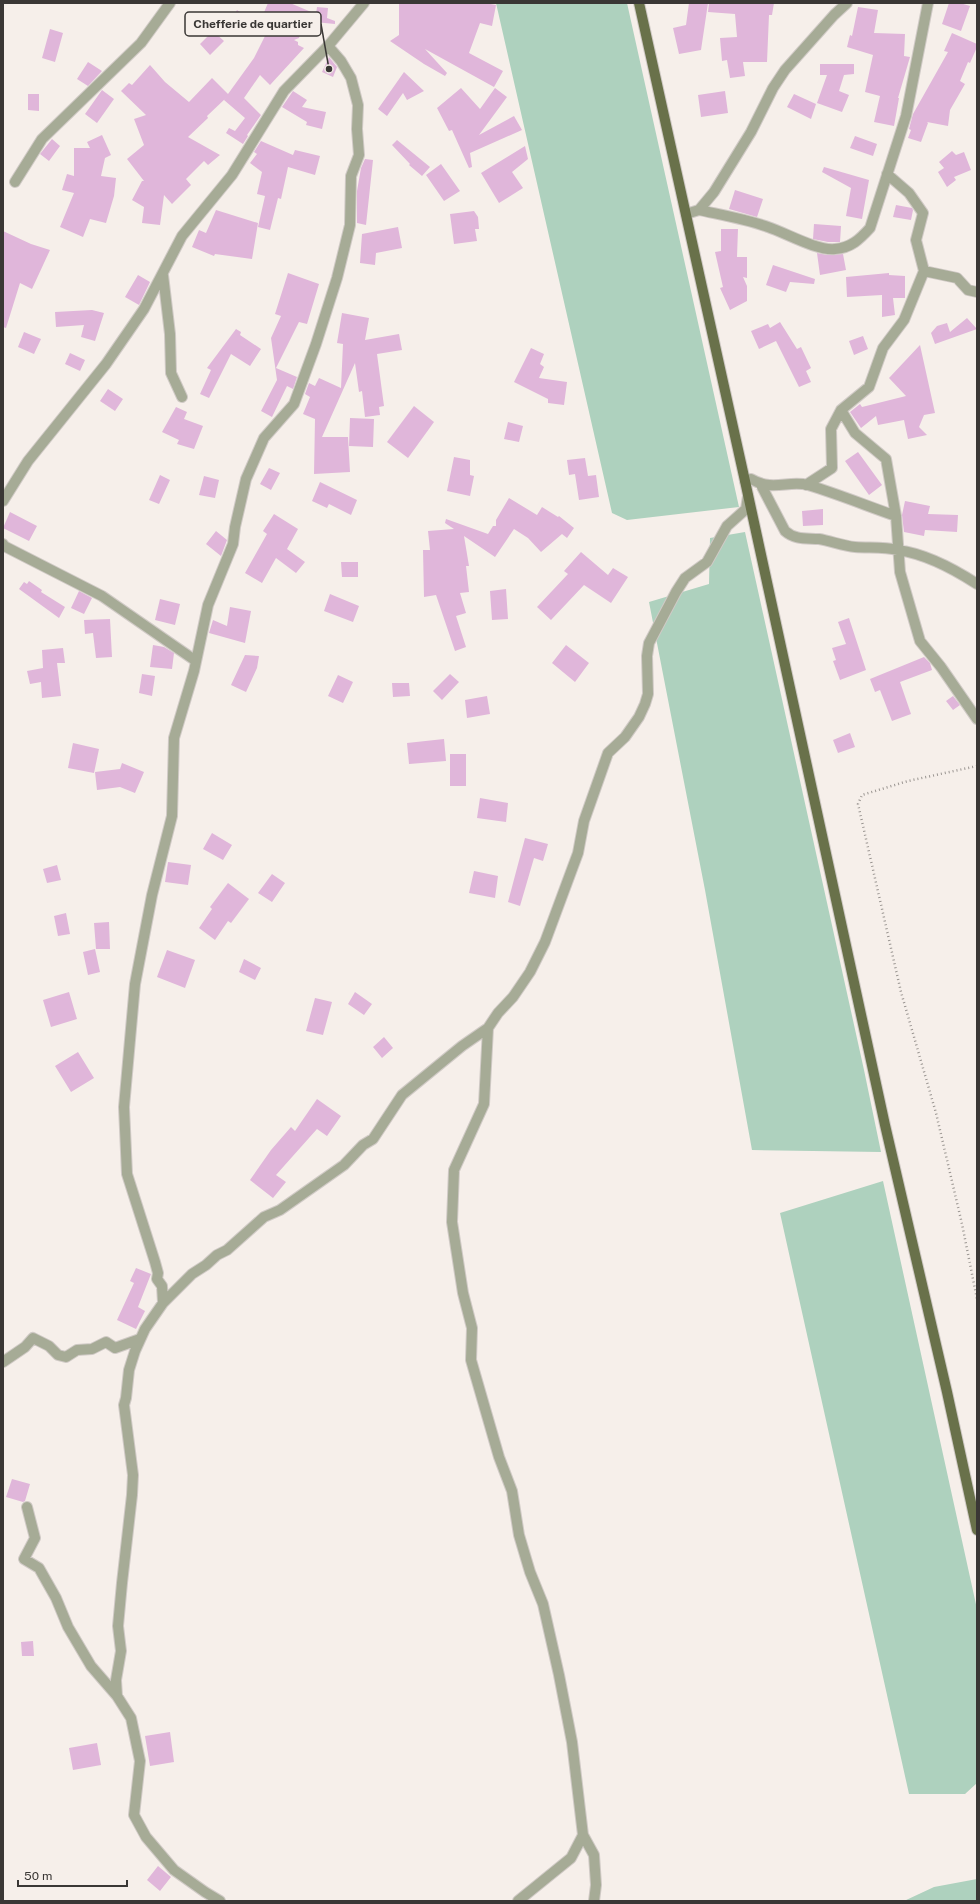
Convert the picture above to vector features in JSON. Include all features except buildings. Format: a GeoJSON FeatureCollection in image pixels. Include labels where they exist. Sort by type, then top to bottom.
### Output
{"type":"FeatureCollection","features":[{"type":"Feature","properties":{"kind":"main road"},"geometry":{"type":"LineString","coordinates":[[639,3],[885,1125],[947,1392],[977,1530]]}},
{"type":"Feature","properties":{"kind":"street"},"geometry":{"type":"LineString","coordinates":[[15,182],[42,139],[141,42],[170,3]]}},
{"type":"Feature","properties":{"kind":"street"},"geometry":{"type":"LineString","coordinates":[[3,501],[28,461],[106,364],[144,310],[182,236],[232,175],[284,91],[328,46],[364,3]]}},
{"type":"Feature","properties":{"kind":"street"},"geometry":{"type":"LineString","coordinates":[[699,210],[714,192],[751,132],[773,88],[786,70],[834,15],[847,3]]}},
{"type":"Feature","properties":{"kind":"street"},"geometry":{"type":"LineString","coordinates":[[686,214],[699,210],[768,227],[816,246],[833,250],[846,248],[860,240],[870,228],[906,116],[928,3]]}},
{"type":"Feature","properties":{"kind":"street"},"geometry":{"type":"LineString","coordinates":[[163,1303],[162,1286],[157,1279],[158,1273],[155,1262],[127,1174],[124,1107],[135,984],[152,895],[172,816],[174,738],[196,661],[208,605],[234,544],[235,527],[246,479],[264,438],[294,404],[316,344],[337,278],[350,225],[351,176],[359,154],[357,130],[358,104],[351,78],[341,61],[328,46]]}},
{"type":"Feature","properties":{"kind":"street"},"geometry":{"type":"LineString","coordinates":[[806,485],[832,468],[831,429],[841,410],[869,387],[883,348],[904,320],[924,271],[916,240],[923,213],[909,193],[887,174]]}},
{"type":"Feature","properties":{"kind":"street"},"geometry":{"type":"LineString","coordinates":[[924,271],[957,278],[968,290],[977,292]]}},
{"type":"Feature","properties":{"kind":"street"},"geometry":{"type":"LineString","coordinates":[[163,275],[170,334],[171,374],[182,397]]}},
{"type":"Feature","properties":{"kind":"street"},"geometry":{"type":"LineString","coordinates":[[841,410],[855,433],[886,459],[896,516],[900,572],[920,641],[941,667],[977,719]]}},
{"type":"Feature","properties":{"kind":"street"},"geometry":{"type":"LineString","coordinates":[[745,481],[751,479],[761,485],[806,485],[896,516]]}},
{"type":"Feature","properties":{"kind":"street"},"geometry":{"type":"LineString","coordinates":[[761,485],[784,531],[790,535],[797,538],[820,540],[854,547],[899,550],[920,556],[957,571],[977,584]]}},
{"type":"Feature","properties":{"kind":"street"},"geometry":{"type":"LineString","coordinates":[[117,1696],[116,1680],[121,1651],[118,1626],[133,1475],[124,1406],[128,1370],[145,1329],[163,1303],[192,1274],[206,1265],[217,1255],[227,1250],[264,1217],[280,1210],[344,1165],[363,1145],[373,1139],[402,1095],[462,1046],[488,1028],[530,972],[545,942],[575,860],[584,821],[608,753],[625,737],[639,717],[645,704],[648,694],[647,656],[649,643],[676,592],[686,578],[707,562],[727,526],[746,509],[748,495]]}},
{"type":"Feature","properties":{"kind":"street"},"geometry":{"type":"LineString","coordinates":[[3,544],[4,546],[102,596],[196,661]]}},
{"type":"Feature","properties":{"kind":"street"},"geometry":{"type":"LineString","coordinates":[[488,1028],[484,1104],[454,1170],[452,1222],[472,1328],[471,1360],[498,1457],[512,1491],[518,1535],[530,1572],[543,1604],[559,1675],[572,1742],[583,1834],[594,1855],[596,1884],[594,1901]]}},
{"type":"Feature","properties":{"kind":"street"},"geometry":{"type":"LineString","coordinates":[[3,1362],[25,1347],[33,1338],[49,1346],[58,1355],[66,1357],[77,1350],[92,1349],[106,1342],[115,1348],[140,1340]]}},
{"type":"Feature","properties":{"kind":"street"},"geometry":{"type":"LineString","coordinates":[[27,1507],[35,1538],[24,1559],[39,1568],[56,1598],[68,1627],[91,1666],[117,1696],[131,1718],[140,1761],[134,1815],[146,1837],[174,1870],[220,1901]]}},
{"type":"Feature","properties":{"kind":"street"},"geometry":{"type":"LineString","coordinates":[[518,1901],[571,1858],[583,1834]]}},
{"type":"Feature","properties":{"kind":"path"},"geometry":{"type":"LineString","coordinates":[[977,766],[908,781],[862,795],[858,804],[901,992],[938,1121],[962,1224],[977,1299]]}},
{"type":"Feature","properties":{"kind":"green space"},"geometry":{"type":"Polygon","coordinates":[[[496,3],[627,3],[739,507],[627,520],[612,513],[496,3]]]}},
{"type":"Feature","properties":{"kind":"green space"},"geometry":{"type":"Polygon","coordinates":[[[745,532],[881,1152],[752,1150],[705,890],[649,602],[709,584],[710,538],[745,532]]]}},
{"type":"Feature","properties":{"kind":"green space"},"geometry":{"type":"Polygon","coordinates":[[[883,1181],[977,1609],[977,1783],[965,1794],[909,1794],[780,1213],[883,1181]]]}},
{"type":"Feature","properties":{"kind":"green space"},"geometry":{"type":"Polygon","coordinates":[[[977,1879],[977,1901],[904,1901],[934,1887],[977,1879]]]}},
{"type":"Feature","properties":{"kind":"place","name":"Chefferie de quartier"},"geometry":{"type":"Point","coordinates":[329,69]}}]}
